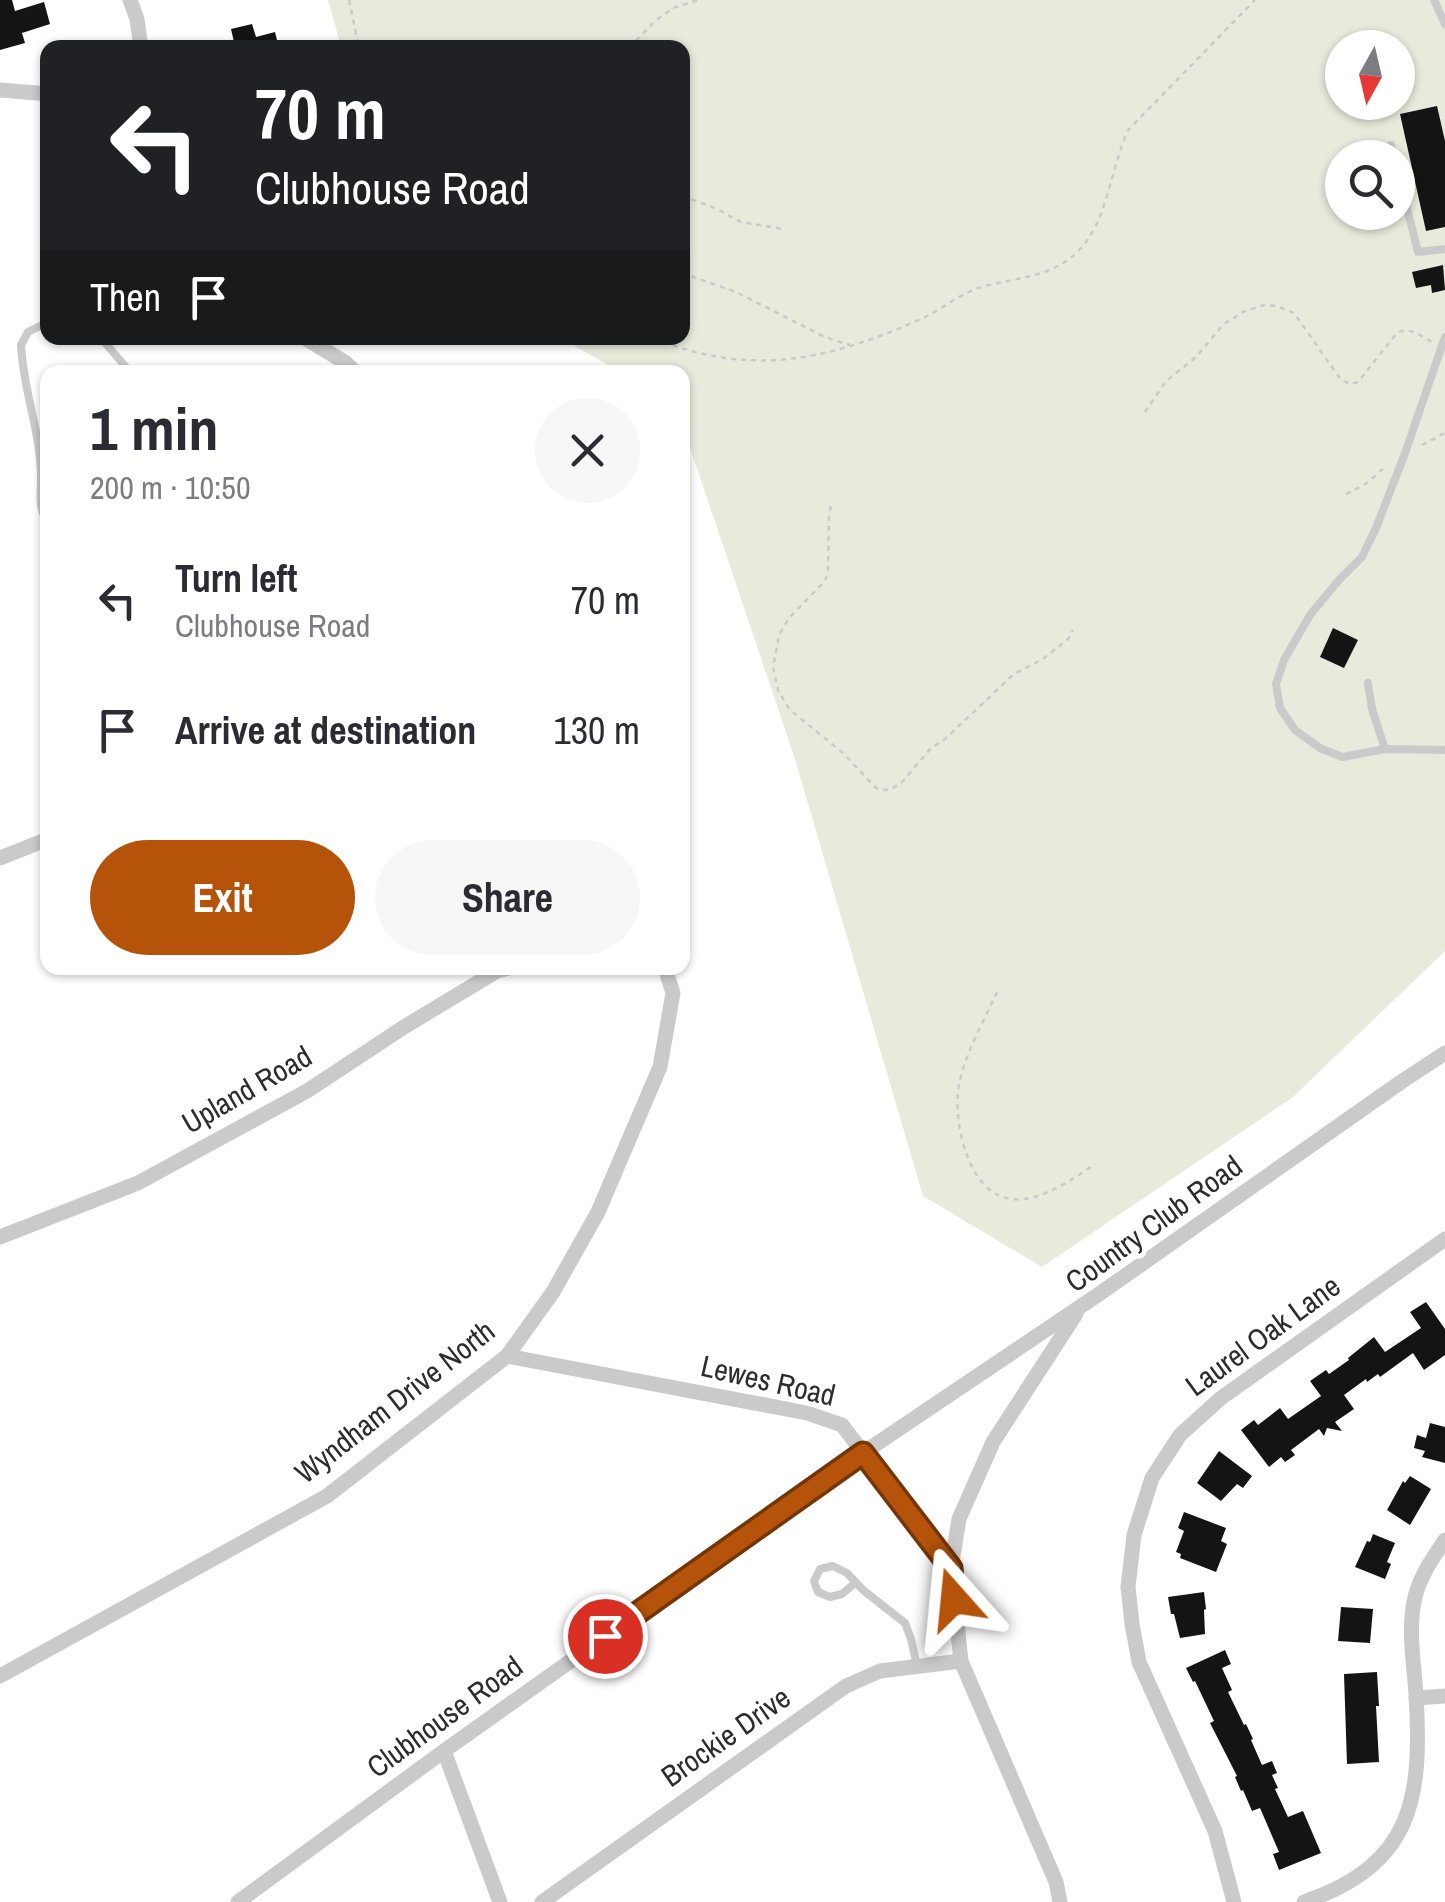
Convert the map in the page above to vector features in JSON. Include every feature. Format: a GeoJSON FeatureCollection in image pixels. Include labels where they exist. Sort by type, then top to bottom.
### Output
{"type":"FeatureCollection","features":[{"type":"Feature","properties":{"kind":"street"},"geometry":{"type":"LineString","coordinates":[[130,0],[140,40]]}},
{"type":"Feature","properties":{"kind":"street"},"geometry":{"type":"LineString","coordinates":[[0,90],[40,93]]}},
{"type":"Feature","properties":{"kind":"street"},"geometry":{"type":"LineString","coordinates":[[316,345],[346,365]]}},
{"type":"Feature","properties":{"kind":"street"},"geometry":{"type":"LineString","coordinates":[[0,858],[40,843]]}},
{"type":"Feature","properties":{"kind":"street","name":"Upland Road"},"geometry":{"type":"LineString","coordinates":[[0,1236],[138,1183],[307,1091],[404,1026],[491,975]]}},
{"type":"Feature","properties":{"kind":"street","name":"Wyndham Drive North"},"geometry":{"type":"LineString","coordinates":[[0,1676],[327,1496],[507,1356],[553,1292],[598,1212],[660,1067],[673,994],[666,975]]}},
{"type":"Feature","properties":{"kind":"street","name":"Country Club Road"},"geometry":{"type":"LineString","coordinates":[[1060,1902],[1056,1882],[961,1661],[951,1568],[960,1519],[993,1442],[1081,1306],[1445,1053]]}},
{"type":"Feature","properties":{"kind":"street"},"geometry":{"type":"LineString","coordinates":[[1440,1242],[1445,1261]]}},
{"type":"Feature","properties":{"kind":"street","name":"Laurel Oak Lane"},"geometry":{"type":"LineString","coordinates":[[1234,1902],[1215,1831],[1139,1662],[1128,1587],[1134,1534],[1152,1478],[1180,1435],[1220,1398],[1440,1242]]}},
{"type":"Feature","properties":{"kind":"street","name":"Clubhouse Road"},"geometry":{"type":"LineString","coordinates":[[238,1902],[444,1750],[863,1453],[1081,1306]]}},
{"type":"Feature","properties":{"kind":"street","name":"Lewes Road"},"geometry":{"type":"LineString","coordinates":[[507,1356],[807,1413],[842,1426],[951,1568]]}},
{"type":"Feature","properties":{"kind":"street"},"geometry":{"type":"LineString","coordinates":[[1304,1902],[1345,1885],[1372,1865],[1403,1825],[1412,1804],[1418,1765],[1412,1644],[1414,1603],[1428,1565],[1445,1540]]}},
{"type":"Feature","properties":{"kind":"street","name":"Brockie Drive"},"geometry":{"type":"LineString","coordinates":[[542,1902],[846,1686],[880,1670],[961,1661]]}},
{"type":"Feature","properties":{"kind":"street"},"geometry":{"type":"LineString","coordinates":[[1416,1698],[1445,1696]]}},
{"type":"Feature","properties":{"kind":"street"},"geometry":{"type":"LineString","coordinates":[[444,1750],[500,1902]]}},
{"type":"Feature","properties":{"kind":"lane"},"geometry":{"type":"LineString","coordinates":[[1434,0],[1445,24]]}},
{"type":"Feature","properties":{"kind":"lane"},"geometry":{"type":"LineString","coordinates":[[1412,230],[1418,252],[1445,248]]}},
{"type":"Feature","properties":{"kind":"lane"},"geometry":{"type":"LineString","coordinates":[[40,326],[28,332],[20,345],[40,465],[40,498]]}},
{"type":"Feature","properties":{"kind":"lane"},"geometry":{"type":"LineString","coordinates":[[1445,336],[1404,456],[1362,556],[1310,615],[1284,660],[1276,684],[1280,708],[1295,730],[1320,748],[1342,757],[1385,749],[1445,750]]}},
{"type":"Feature","properties":{"kind":"lane"},"geometry":{"type":"LineString","coordinates":[[108,345],[124,365]]}},
{"type":"Feature","properties":{"kind":"lane"},"geometry":{"type":"LineString","coordinates":[[1368,683],[1385,749]]}},
{"type":"Feature","properties":{"kind":"lane"},"geometry":{"type":"LineString","coordinates":[[856,1582],[830,1598],[818,1592],[814,1581],[820,1569],[833,1566],[846,1573],[905,1624],[917,1666]]}},
{"type":"Feature","properties":{"kind":"path"},"geometry":{"type":"LineString","coordinates":[[349,0],[358,40]]}},
{"type":"Feature","properties":{"kind":"path"},"geometry":{"type":"LineString","coordinates":[[637,40],[673,8],[698,0]]}},
{"type":"Feature","properties":{"kind":"path"},"geometry":{"type":"LineString","coordinates":[[676,345],[714,357],[747,361],[783,360],[852,346],[940,310],[981,287],[1040,275],[1063,264],[1094,229],[1129,130],[1255,0]]}},
{"type":"Feature","properties":{"kind":"path"},"geometry":{"type":"LineString","coordinates":[[690,199],[741,222],[783,229]]}},
{"type":"Feature","properties":{"kind":"path"},"geometry":{"type":"LineString","coordinates":[[690,277],[736,292],[825,337],[852,346]]}},
{"type":"Feature","properties":{"kind":"path"},"geometry":{"type":"LineString","coordinates":[[1145,412],[1166,380],[1196,357],[1224,324],[1264,305],[1294,313],[1341,380],[1350,384],[1358,382],[1403,330],[1442,347]]}},
{"type":"Feature","properties":{"kind":"path"},"geometry":{"type":"LineString","coordinates":[[1404,456],[1445,433]]}},
{"type":"Feature","properties":{"kind":"path"},"geometry":{"type":"LineString","coordinates":[[1346,494],[1368,483],[1408,443]]}},
{"type":"Feature","properties":{"kind":"path"},"geometry":{"type":"LineString","coordinates":[[831,506],[825,581],[788,618],[779,634],[772,668],[789,709],[843,753],[876,788],[886,790],[903,781],[931,748],[945,740],[1014,674],[1043,659],[1073,630]]}},
{"type":"Feature","properties":{"kind":"path"},"geometry":{"type":"LineString","coordinates":[[997,992],[958,1088],[960,1133],[981,1182],[993,1193],[1014,1200],[1048,1194],[1095,1164]]}},
{"type":"Feature","properties":{"kind":"shaded area"},"geometry":{"type":"Polygon","coordinates":[[[328,0],[1445,0],[1445,951],[1293,1097],[1042,1267],[923,1196],[794,756],[690,448],[690,365],[608,365],[573,345],[690,345],[690,40],[339,40],[328,0]]]}},
{"type":"Feature","properties":{"kind":"building"},"geometry":{"type":"Polygon","coordinates":[[[0,0],[12,0],[15,11],[44,2],[50,24],[22,33],[25,43],[0,50],[0,0]]]}},
{"type":"Feature","properties":{"kind":"building"},"geometry":{"type":"Polygon","coordinates":[[[252,24],[256,37],[275,32],[277,40],[234,40],[231,29],[252,24]]]}},
{"type":"Feature","properties":{"kind":"building"},"geometry":{"type":"Polygon","coordinates":[[[1437,106],[1445,141],[1445,227],[1426,231],[1415,182],[1415,140],[1406,140],[1401,120],[1415,120],[1415,111],[1437,106]]]}},
{"type":"Feature","properties":{"kind":"building"},"geometry":{"type":"Polygon","coordinates":[[[1443,265],[1445,290],[1432,293],[1431,285],[1416,288],[1412,272],[1443,265]]]}},
{"type":"Feature","properties":{"kind":"building"},"geometry":{"type":"Polygon","coordinates":[[[1333,628],[1358,640],[1344,668],[1320,657],[1333,628]]]}},
{"type":"Feature","properties":{"kind":"building"},"geometry":{"type":"Polygon","coordinates":[[[1426,1302],[1445,1329],[1445,1355],[1424,1370],[1413,1353],[1380,1377],[1378,1374],[1367,1382],[1366,1379],[1344,1395],[1354,1409],[1335,1422],[1342,1431],[1327,1428],[1324,1436],[1319,1429],[1291,1450],[1295,1455],[1285,1462],[1281,1457],[1269,1467],[1241,1430],[1254,1420],[1258,1425],[1280,1408],[1288,1419],[1321,1396],[1310,1381],[1326,1370],[1329,1374],[1374,1337],[1385,1352],[1421,1328],[1410,1312],[1426,1302]]]}},
{"type":"Feature","properties":{"kind":"building"},"geometry":{"type":"Polygon","coordinates":[[[1430,1423],[1445,1427],[1445,1463],[1422,1457],[1425,1451],[1414,1448],[1417,1435],[1426,1438],[1430,1423]]]}},
{"type":"Feature","properties":{"kind":"building"},"geometry":{"type":"Polygon","coordinates":[[[1219,1451],[1252,1476],[1243,1488],[1237,1484],[1221,1501],[1197,1483],[1219,1451]]]}},
{"type":"Feature","properties":{"kind":"building"},"geometry":{"type":"Polygon","coordinates":[[[1410,1476],[1431,1489],[1410,1525],[1387,1510],[1410,1476]]]}},
{"type":"Feature","properties":{"kind":"building"},"geometry":{"type":"Polygon","coordinates":[[[1184,1512],[1226,1528],[1221,1541],[1227,1544],[1216,1572],[1180,1558],[1181,1554],[1176,1552],[1184,1531],[1178,1528],[1184,1512]]]}},
{"type":"Feature","properties":{"kind":"building"},"geometry":{"type":"Polygon","coordinates":[[[1373,1534],[1395,1543],[1385,1579],[1355,1567],[1373,1534]]]}},
{"type":"Feature","properties":{"kind":"building"},"geometry":{"type":"Polygon","coordinates":[[[1204,1592],[1205,1634],[1180,1638],[1168,1597],[1204,1592]]]}},
{"type":"Feature","properties":{"kind":"building"},"geometry":{"type":"Polygon","coordinates":[[[1341,1607],[1373,1609],[1370,1643],[1338,1641],[1341,1607]]]}},
{"type":"Feature","properties":{"kind":"building"},"geometry":{"type":"Polygon","coordinates":[[[1225,1650],[1231,1664],[1222,1668],[1232,1690],[1228,1692],[1262,1765],[1272,1761],[1277,1773],[1272,1775],[1278,1788],[1275,1789],[1288,1817],[1303,1811],[1321,1853],[1279,1870],[1273,1854],[1279,1852],[1260,1808],[1252,1811],[1241,1791],[1210,1723],[1214,1721],[1186,1668],[1225,1650]]]}},
{"type":"Feature","properties":{"kind":"building"},"geometry":{"type":"Polygon","coordinates":[[[1377,1672],[1379,1762],[1347,1764],[1344,1674],[1377,1672]]]}},
{"type":"Feature","properties":{"kind":"route"},"geometry":{"type":"LineString","coordinates":[[605,1636],[863,1453],[951,1568],[954,1599]]}}]}
